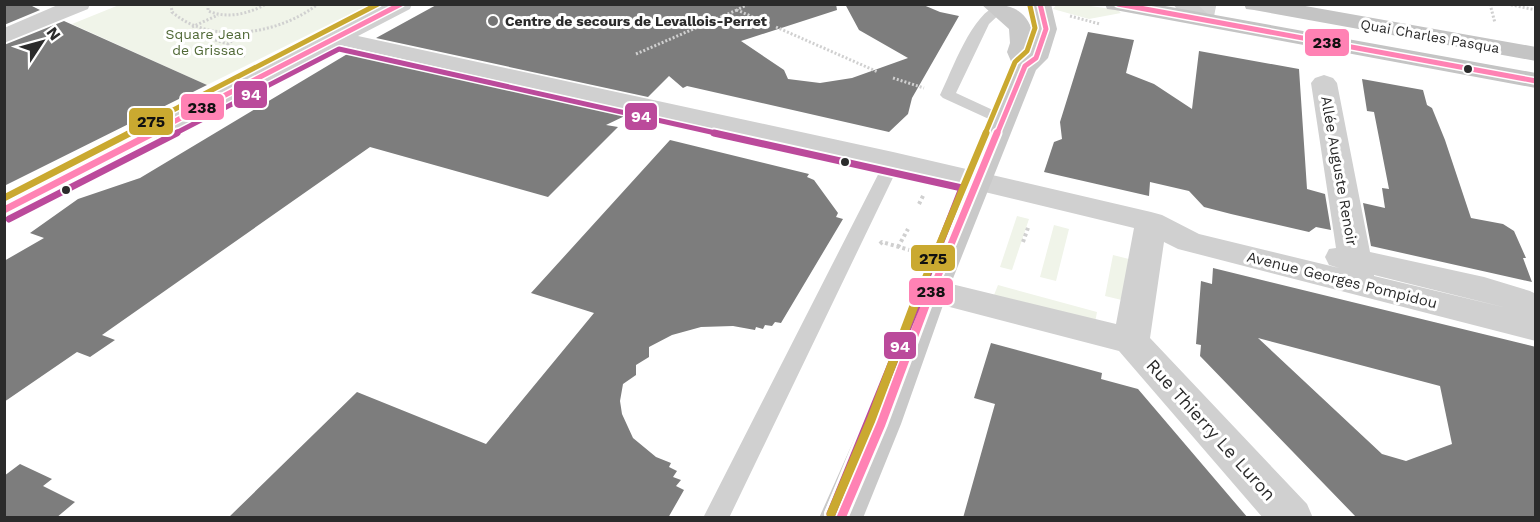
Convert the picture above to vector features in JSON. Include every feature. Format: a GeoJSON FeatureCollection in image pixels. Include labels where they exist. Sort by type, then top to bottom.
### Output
{"type":"FeatureCollection","features":[{"type":"Feature","properties":{"kind":"main road"},"geometry":{"type":"LineString","coordinates":[[841,518],[881,424],[976,180],[1025,66],[1036,58],[1046,29],[1040,4]]}},
{"type":"Feature","properties":{"kind":"main road"},"geometry":{"type":"LineString","coordinates":[[1115,4],[1192,11],[1536,81]]}},
{"type":"Feature","properties":{"kind":"main road","name":"Quai Charles Pasqua"},"geometry":{"type":"LineString","coordinates":[[1254,4],[1536,54]]}},
{"type":"Feature","properties":{"kind":"main road"},"geometry":{"type":"LineString","coordinates":[[1324,4],[1536,42]]}},
{"type":"Feature","properties":{"kind":"main road"},"geometry":{"type":"LineString","coordinates":[[995,7],[1014,20],[1023,31],[1023,41],[1018,52],[1025,66]]}},
{"type":"Feature","properties":{"kind":"main road","name":"Quai Charles Pasqua"},"geometry":{"type":"LineString","coordinates":[[1223,10],[1536,66]]}},
{"type":"Feature","properties":{"kind":"street"},"geometry":{"type":"LineString","coordinates":[[4,36],[81,4]]}},
{"type":"Feature","properties":{"kind":"street"},"geometry":{"type":"LineString","coordinates":[[4,210],[402,4]]}},
{"type":"Feature","properties":{"kind":"street","name":"Avenue Georges Pompidou"},"geometry":{"type":"LineString","coordinates":[[338,38],[976,180],[1151,222],[1189,242],[1356,272],[1484,289],[1518,299],[1536,310]]}},
{"type":"Feature","properties":{"kind":"street","name":"Allée Auguste Renoir"},"geometry":{"type":"LineString","coordinates":[[1324,83],[1356,272]]}},
{"type":"Feature","properties":{"kind":"street"},"geometry":{"type":"LineString","coordinates":[[931,291],[1131,341],[1151,222]]}},
{"type":"Feature","properties":{"kind":"street","name":"Avenue Georges Pompidou"},"geometry":{"type":"LineString","coordinates":[[1356,272],[1536,328]]}},
{"type":"Feature","properties":{"kind":"street","name":"Rue Thierry Le Luron"},"geometry":{"type":"LineString","coordinates":[[1131,341],[1291,518]]}},
{"type":"Feature","properties":{"kind":"lane"},"geometry":{"type":"LineString","coordinates":[[995,7],[983,22],[948,96],[1002,120]]}},
{"type":"Feature","properties":{"kind":"lane"},"geometry":{"type":"LineString","coordinates":[[716,518],[893,161]]}},
{"type":"Feature","properties":{"kind":"path"},"geometry":{"type":"LineString","coordinates":[[171,4],[172,12],[177,19],[192,27],[204,30],[243,32],[298,19],[318,4]]}},
{"type":"Feature","properties":{"kind":"path"},"geometry":{"type":"LineString","coordinates":[[208,4],[208,11],[219,15]]}},
{"type":"Feature","properties":{"kind":"path"},"geometry":{"type":"LineString","coordinates":[[192,27],[219,15],[248,12],[266,4]]}},
{"type":"Feature","properties":{"kind":"path"},"geometry":{"type":"LineString","coordinates":[[636,54],[748,4]]}},
{"type":"Feature","properties":{"kind":"path"},"geometry":{"type":"LineString","coordinates":[[1490,4],[1495,23]]}},
{"type":"Feature","properties":{"kind":"path"},"geometry":{"type":"LineString","coordinates":[[1507,4],[1536,10]]}},
{"type":"Feature","properties":{"kind":"path"},"geometry":{"type":"LineString","coordinates":[[737,10],[764,22]]}},
{"type":"Feature","properties":{"kind":"path"},"geometry":{"type":"LineString","coordinates":[[776,27],[878,72]]}},
{"type":"Feature","properties":{"kind":"path"},"geometry":{"type":"LineString","coordinates":[[204,30],[199,35],[228,44]]}},
{"type":"Feature","properties":{"kind":"path"},"geometry":{"type":"LineString","coordinates":[[228,44],[243,32]]}},
{"type":"Feature","properties":{"kind":"path"},"geometry":{"type":"LineString","coordinates":[[228,44],[229,51],[247,57]]}},
{"type":"Feature","properties":{"kind":"path"},"geometry":{"type":"LineString","coordinates":[[893,78],[948,96]]}},
{"type":"Feature","properties":{"kind":"path"},"geometry":{"type":"LineString","coordinates":[[1023,242],[1029,225]]}},
{"type":"Feature","properties":{"kind":"path"},"geometry":{"type":"LineString","coordinates":[[898,247],[908,229]]}},
{"type":"Feature","properties":{"kind":"green space"},"geometry":{"type":"Polygon","coordinates":[[[1077,4],[1118,10],[1121,13],[1089,19],[1053,9],[1056,5],[1077,4]]]}},
{"type":"Feature","properties":{"kind":"green space","name":"Square Jean de Grissac"},"geometry":{"type":"Polygon","coordinates":[[[119,5],[368,5],[207,85],[72,24],[119,5]]]}},
{"type":"Feature","properties":{"kind":"green space"},"geometry":{"type":"Polygon","coordinates":[[[1017,216],[1029,219],[1012,270],[1000,267],[1017,216]]]}},
{"type":"Feature","properties":{"kind":"green space"},"geometry":{"type":"Polygon","coordinates":[[[1054,225],[1069,229],[1056,281],[1040,277],[1054,225]]]}},
{"type":"Feature","properties":{"kind":"green space"},"geometry":{"type":"Polygon","coordinates":[[[1113,255],[1133,260],[1126,301],[1105,296],[1113,255]]]}},
{"type":"Feature","properties":{"kind":"green space"},"geometry":{"type":"Polygon","coordinates":[[[998,285],[1097,312],[1095,323],[994,295],[998,285]]]}},
{"type":"Feature","properties":{"kind":"building"},"geometry":{"type":"Polygon","coordinates":[[[4,4],[28,4],[40,10],[4,25],[4,4]]]}},
{"type":"Feature","properties":{"kind":"building"},"geometry":{"type":"Polygon","coordinates":[[[438,4],[836,4],[837,10],[741,41],[784,70],[788,79],[820,83],[852,78],[908,58],[859,30],[845,4],[921,4],[940,12],[959,16],[912,98],[908,114],[889,132],[687,86],[683,88],[669,76],[648,97],[376,38],[438,4]]]}},
{"type":"Feature","properties":{"kind":"building"},"geometry":{"type":"Polygon","coordinates":[[[64,21],[207,85],[4,186],[4,45],[64,21]]]}},
{"type":"Feature","properties":{"kind":"building"},"geometry":{"type":"Polygon","coordinates":[[[1088,32],[1134,40],[1126,73],[1154,84],[1192,109],[1199,51],[1299,69],[1307,189],[1325,194],[1331,230],[1316,227],[1309,232],[1204,207],[1189,191],[1150,182],[1149,196],[1044,172],[1054,142],[1062,139],[1060,122],[1088,32]]]}},
{"type":"Feature","properties":{"kind":"building"},"geometry":{"type":"Polygon","coordinates":[[[354,50],[631,113],[606,125],[618,127],[548,197],[370,147],[102,335],[115,340],[90,357],[77,352],[4,402],[4,261],[44,238],[30,233],[78,199],[140,178],[354,50]]]}},
{"type":"Feature","properties":{"kind":"building"},"geometry":{"type":"Polygon","coordinates":[[[1362,79],[1423,90],[1427,105],[1432,108],[1445,140],[1471,218],[1503,224],[1514,231],[1526,258],[1523,258],[1532,282],[1371,246],[1363,203],[1385,208],[1382,188],[1389,189],[1374,112],[1367,111],[1362,79]]]}},
{"type":"Feature","properties":{"kind":"building"},"geometry":{"type":"Polygon","coordinates":[[[670,140],[809,174],[807,177],[814,180],[838,213],[836,217],[843,219],[781,323],[775,322],[772,326],[765,325],[763,329],[756,327],[755,330],[733,326],[701,327],[672,335],[649,347],[649,357],[636,365],[636,375],[623,384],[620,401],[622,414],[633,438],[656,457],[671,463],[669,467],[677,471],[673,477],[681,480],[676,486],[684,490],[668,518],[228,518],[357,392],[486,444],[594,313],[531,293],[670,140]]]}},
{"type":"Feature","properties":{"kind":"building"},"geometry":{"type":"Polygon","coordinates":[[[1213,268],[1536,347],[1536,518],[1357,518],[1200,356],[1201,345],[1196,344],[1201,281],[1212,284],[1213,268]],[[1258,338],[1382,454],[1406,461],[1452,444],[1440,386],[1258,338]]]}},
{"type":"Feature","properties":{"kind":"building"},"geometry":{"type":"Polygon","coordinates":[[[991,343],[1102,373],[1101,379],[1138,389],[1248,518],[963,518],[995,404],[974,398],[991,343]]]}},
{"type":"Feature","properties":{"kind":"building"},"geometry":{"type":"Polygon","coordinates":[[[20,464],[52,479],[43,486],[75,502],[56,518],[4,518],[4,476],[20,464]]]}},
{"type":"Feature","properties":{"kind":"tunnel"},"geometry":{"type":"LineString","coordinates":[[1192,4],[1223,10]]}},
{"type":"Feature","properties":{"kind":"transit line","name":"275"},"geometry":{"type":"LineString","coordinates":[[4,198],[378,4]]}},
{"type":"Feature","properties":{"kind":"transit line","name":"238"},"geometry":{"type":"LineString","coordinates":[[4,210],[401,4]]}},
{"type":"Feature","properties":{"kind":"transit line","name":"238"},"geometry":{"type":"LineString","coordinates":[[1025,66],[1036,58],[1046,29],[1040,4]]}},
{"type":"Feature","properties":{"kind":"transit line","name":"238"},"geometry":{"type":"LineString","coordinates":[[1118,4],[1536,81]]}},
{"type":"Feature","properties":{"kind":"transit line","name":"275"},"geometry":{"type":"LineString","coordinates":[[831,514],[871,420],[921,287],[1015,62],[1027,51],[1035,28],[1030,6]]}},
{"type":"Feature","properties":{"kind":"transit line","name":"94"},"geometry":{"type":"LineString","coordinates":[[9,219],[339,49],[962,188],[871,420],[831,514]]}},
{"type":"Feature","properties":{"kind":"transit line","name":"238"},"geometry":{"type":"LineString","coordinates":[[841,518],[881,424],[931,291],[1025,66]]}},
{"type":"Feature","properties":{"kind":"place","name":"Centre de secours de Levallois-Perret"},"geometry":{"type":"Point","coordinates":[493,21]}}]}
